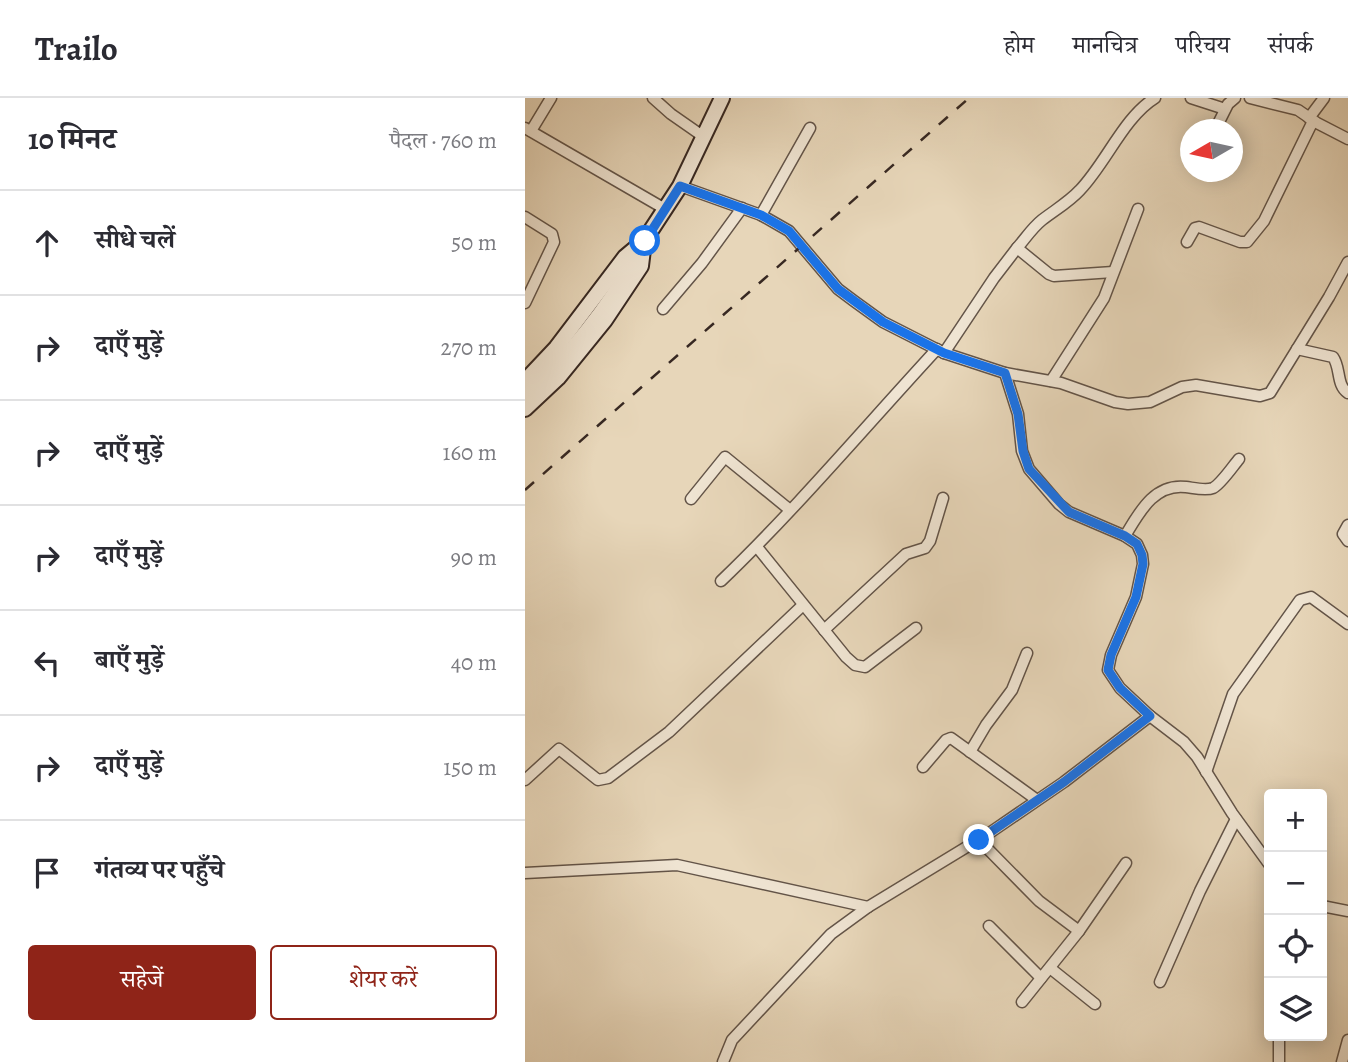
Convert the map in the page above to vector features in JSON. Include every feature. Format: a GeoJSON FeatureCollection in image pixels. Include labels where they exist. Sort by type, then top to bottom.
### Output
{"type":"FeatureCollection","features":[{"type":"Feature","properties":{"kind":"main road"},"geometry":{"type":"LineString","coordinates":[[526,378],[556,348],[625,257],[645,241],[680,186],[722,98]]}},
{"type":"Feature","properties":{"kind":"main road"},"geometry":{"type":"LineString","coordinates":[[525,409],[558,378],[605,320],[641,266],[645,241]]}},
{"type":"Feature","properties":{"kind":"street"},"geometry":{"type":"LineString","coordinates":[[551,98],[528,130],[664,209]]}},
{"type":"Feature","properties":{"kind":"street"},"geometry":{"type":"LineString","coordinates":[[653,98],[704,137]]}},
{"type":"Feature","properties":{"kind":"street"},"geometry":{"type":"LineString","coordinates":[[721,581],[757,547],[853,444],[886,404],[940,351],[1034,227],[1079,191],[1103,163],[1128,124],[1142,107],[1155,98]]}},
{"type":"Feature","properties":{"kind":"street"},"geometry":{"type":"LineString","coordinates":[[1191,98],[1225,109]]}},
{"type":"Feature","properties":{"kind":"street"},"geometry":{"type":"LineString","coordinates":[[1220,119],[1231,100],[1235,98]]}},
{"type":"Feature","properties":{"kind":"street"},"geometry":{"type":"LineString","coordinates":[[1250,98],[1290,107],[1348,139]]}},
{"type":"Feature","properties":{"kind":"street"},"geometry":{"type":"LineString","coordinates":[[1187,242],[1195,228],[1199,227],[1247,242],[1264,221],[1311,119],[1324,98]]}},
{"type":"Feature","properties":{"kind":"street"},"geometry":{"type":"LineString","coordinates":[[761,215],[810,128]]}},
{"type":"Feature","properties":{"kind":"street"},"geometry":{"type":"LineString","coordinates":[[680,186],[761,215],[789,231],[838,289],[854,302],[883,322],[940,351],[1005,373],[1051,381],[1128,404],[1150,402],[1182,387],[1196,385],[1264,396],[1270,393],[1335,288],[1348,262]]}},
{"type":"Feature","properties":{"kind":"street"},"geometry":{"type":"LineString","coordinates":[[663,309],[702,263],[742,208]]}},
{"type":"Feature","properties":{"kind":"street"},"geometry":{"type":"LineString","coordinates":[[1051,381],[1071,346],[1095,313],[1138,209]]}},
{"type":"Feature","properties":{"kind":"street"},"geometry":{"type":"LineString","coordinates":[[525,217],[552,234],[554,242],[525,303]]}},
{"type":"Feature","properties":{"kind":"street"},"geometry":{"type":"LineString","coordinates":[[525,395],[558,364],[583,333],[645,241]]}},
{"type":"Feature","properties":{"kind":"street"},"geometry":{"type":"LineString","coordinates":[[1017,248],[1055,276],[1113,271]]}},
{"type":"Feature","properties":{"kind":"street"},"geometry":{"type":"LineString","coordinates":[[1297,349],[1333,357],[1337,363],[1342,387],[1348,393]]}},
{"type":"Feature","properties":{"kind":"street"},"geometry":{"type":"LineString","coordinates":[[1005,373],[1018,414],[1023,451],[1029,469],[1069,512],[1125,536],[1137,544],[1142,555],[1143,564],[1136,597],[1111,655],[1108,670],[1120,688],[1184,742],[1264,857]]}},
{"type":"Feature","properties":{"kind":"street"},"geometry":{"type":"LineString","coordinates":[[691,499],[725,457],[790,510]]}},
{"type":"Feature","properties":{"kind":"street"},"geometry":{"type":"LineString","coordinates":[[1125,536],[1154,495],[1166,488],[1177,486],[1213,488],[1240,458]]}},
{"type":"Feature","properties":{"kind":"street"},"geometry":{"type":"LineString","coordinates":[[824,630],[906,554],[925,548],[930,541],[943,498]]}},
{"type":"Feature","properties":{"kind":"street"},"geometry":{"type":"LineString","coordinates":[[1348,525],[1343,534],[1348,541]]}},
{"type":"Feature","properties":{"kind":"street"},"geometry":{"type":"LineString","coordinates":[[757,547],[855,665],[865,667],[916,628]]}},
{"type":"Feature","properties":{"kind":"street"},"geometry":{"type":"LineString","coordinates":[[1206,772],[1233,694],[1300,600],[1311,597],[1348,624]]}},
{"type":"Feature","properties":{"kind":"street"},"geometry":{"type":"LineString","coordinates":[[525,780],[559,749],[598,780],[608,778],[669,733],[803,605]]}},
{"type":"Feature","properties":{"kind":"street"},"geometry":{"type":"LineString","coordinates":[[970,751],[1012,690],[1027,653]]}},
{"type":"Feature","properties":{"kind":"street"},"geometry":{"type":"LineString","coordinates":[[723,1062],[732,1040],[831,934],[868,908],[979,840],[1150,716]]}},
{"type":"Feature","properties":{"kind":"street"},"geometry":{"type":"LineString","coordinates":[[923,767],[948,738],[954,739],[1037,800]]}},
{"type":"Feature","properties":{"kind":"street"},"geometry":{"type":"LineString","coordinates":[[1160,982],[1200,891],[1236,819]]}},
{"type":"Feature","properties":{"kind":"street"},"geometry":{"type":"LineString","coordinates":[[979,840],[1039,901],[1079,931]]}},
{"type":"Feature","properties":{"kind":"street"},"geometry":{"type":"LineString","coordinates":[[1022,1002],[1079,931],[1126,863]]}},
{"type":"Feature","properties":{"kind":"street"},"geometry":{"type":"LineString","coordinates":[[525,873],[677,865],[868,908]]}},
{"type":"Feature","properties":{"kind":"street"},"geometry":{"type":"LineString","coordinates":[[1327,907],[1348,911]]}},
{"type":"Feature","properties":{"kind":"street"},"geometry":{"type":"LineString","coordinates":[[989,926],[1041,978]]}},
{"type":"Feature","properties":{"kind":"street"},"geometry":{"type":"LineString","coordinates":[[1049,968],[1095,1004]]}},
{"type":"Feature","properties":{"kind":"street"},"geometry":{"type":"LineString","coordinates":[[1342,1062],[1348,1040]]}},
{"type":"Feature","properties":{"kind":"street"},"geometry":{"type":"LineString","coordinates":[[1279,1041],[1279,1062]]}},
{"type":"Feature","properties":{"kind":"railway"},"geometry":{"type":"LineString","coordinates":[[525,490],[969,98]]}},
{"type":"Feature","properties":{"kind":"route"},"geometry":{"type":"LineString","coordinates":[[645,241],[680,186],[761,215],[789,231],[799,239],[838,289],[883,322],[944,353],[1005,373],[1013,393],[1023,451],[1029,469],[1069,512],[1125,536],[1137,544],[1143,564],[1136,597],[1111,655],[1108,670],[1120,688],[1150,716],[1064,782],[979,840]]}}]}
